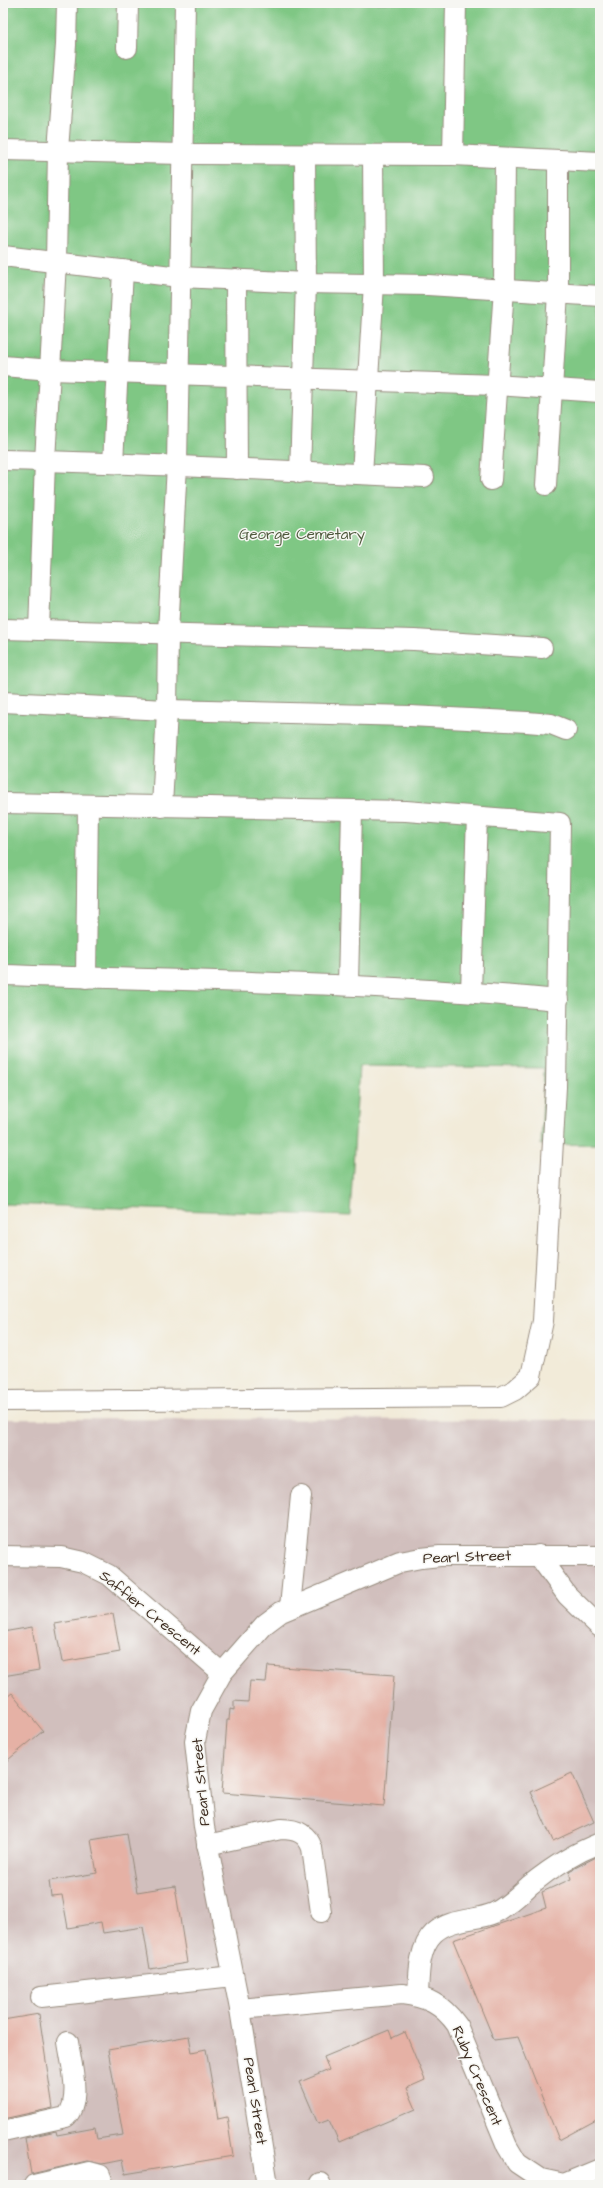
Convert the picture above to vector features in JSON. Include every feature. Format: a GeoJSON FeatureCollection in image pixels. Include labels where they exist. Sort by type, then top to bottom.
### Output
{"type":"FeatureCollection","features":[{"type":"Feature","properties":{"kind":"street"},"geometry":{"type":"LineString","coordinates":[[39,630],[45,461],[56,262],[58,150],[66,45],[67,3]]}},
{"type":"Feature","properties":{"kind":"street"},"geometry":{"type":"LineString","coordinates":[[127,48],[128,3]]}},
{"type":"Feature","properties":{"kind":"street"},"geometry":{"type":"LineString","coordinates":[[162,806],[167,710],[168,632],[177,465],[177,374],[183,154],[185,3]]}},
{"type":"Feature","properties":{"kind":"street"},"geometry":{"type":"LineString","coordinates":[[453,155],[456,3]]}},
{"type":"Feature","properties":{"kind":"street"},"geometry":{"type":"LineString","coordinates":[[3,150],[58,150],[183,154],[453,155],[600,162]]}},
{"type":"Feature","properties":{"kind":"street"},"geometry":{"type":"LineString","coordinates":[[300,473],[306,283],[305,155]]}},
{"type":"Feature","properties":{"kind":"street"},"geometry":{"type":"LineString","coordinates":[[362,474],[374,284],[373,155]]}},
{"type":"Feature","properties":{"kind":"street"},"geometry":{"type":"LineString","coordinates":[[491,480],[504,288],[505,158]]}},
{"type":"Feature","properties":{"kind":"street"},"geometry":{"type":"LineString","coordinates":[[546,485],[558,292],[558,160]]}},
{"type":"Feature","properties":{"kind":"street"},"geometry":{"type":"LineString","coordinates":[[3,256],[180,277],[306,283],[504,288],[600,296]]}},
{"type":"Feature","properties":{"kind":"street"},"geometry":{"type":"LineString","coordinates":[[113,463],[123,270]]}},
{"type":"Feature","properties":{"kind":"street"},"geometry":{"type":"LineString","coordinates":[[236,279],[237,469]]}},
{"type":"Feature","properties":{"kind":"street"},"geometry":{"type":"LineString","coordinates":[[3,366],[51,370],[302,378],[600,392]]}},
{"type":"Feature","properties":{"kind":"street"},"geometry":{"type":"LineString","coordinates":[[3,460],[177,465],[300,473],[424,477]]}},
{"type":"Feature","properties":{"kind":"street"},"geometry":{"type":"LineString","coordinates":[[3,629],[168,632],[414,640],[542,648]]}},
{"type":"Feature","properties":{"kind":"street"},"geometry":{"type":"LineString","coordinates":[[3,702],[167,710],[488,720],[551,724],[566,730]]}},
{"type":"Feature","properties":{"kind":"street"},"geometry":{"type":"LineString","coordinates":[[3,803],[406,811],[560,823],[556,1087],[543,1321],[531,1376],[515,1390],[501,1397],[3,1401]]}},
{"type":"Feature","properties":{"kind":"street"},"geometry":{"type":"LineString","coordinates":[[86,978],[88,805]]}},
{"type":"Feature","properties":{"kind":"street"},"geometry":{"type":"LineString","coordinates":[[348,984],[352,810]]}},
{"type":"Feature","properties":{"kind":"street"},"geometry":{"type":"LineString","coordinates":[[471,991],[477,816]]}},
{"type":"Feature","properties":{"kind":"street"},"geometry":{"type":"LineString","coordinates":[[3,975],[348,984],[471,991],[558,1000]]}},
{"type":"Feature","properties":{"kind":"street"},"geometry":{"type":"LineString","coordinates":[[290,1608],[300,1496]]}},
{"type":"Feature","properties":{"kind":"street"},"geometry":{"type":"LineString","coordinates":[[538,1555],[567,1595],[600,1627]]}},
{"type":"Feature","properties":{"kind":"street","name":"Pearl Street"},"geometry":{"type":"LineString","coordinates":[[268,2185],[240,2009],[207,1845],[195,1741],[201,1711],[222,1673],[265,1624],[290,1608],[400,1562],[421,1558],[538,1555],[600,1556]]}},
{"type":"Feature","properties":{"kind":"street","name":"Saffier Crescent"},"geometry":{"type":"LineString","coordinates":[[3,1556],[61,1557],[83,1562],[109,1575],[222,1673]]}},
{"type":"Feature","properties":{"kind":"street"},"geometry":{"type":"LineString","coordinates":[[207,1845],[281,1828],[290,1829],[304,1834],[310,1841],[312,1848],[321,1912]]}},
{"type":"Feature","properties":{"kind":"street"},"geometry":{"type":"LineString","coordinates":[[418,1996],[420,1966],[425,1947],[434,1933],[450,1923],[474,1919],[494,1912],[512,1901],[552,1868],[583,1850],[600,1843]]}},
{"type":"Feature","properties":{"kind":"street"},"geometry":{"type":"LineString","coordinates":[[41,1997],[233,1976]]}},
{"type":"Feature","properties":{"kind":"street","name":"Ruby Crescent"},"geometry":{"type":"LineString","coordinates":[[240,2009],[402,1994],[418,1996],[434,2002],[448,2012],[457,2025],[507,2146],[528,2180],[541,2179],[564,2184],[599,2175]]}},
{"type":"Feature","properties":{"kind":"street"},"geometry":{"type":"LineString","coordinates":[[3,2131],[66,2117],[71,2112],[75,2097],[68,2042]]}},
{"type":"Feature","properties":{"kind":"street"},"geometry":{"type":"LineString","coordinates":[[34,2185],[89,2172],[100,2175],[104,2185]]}},
{"type":"Feature","properties":{"kind":"shaded area"},"geometry":{"type":"Polygon","coordinates":[[[3,1419],[600,1420],[600,2185],[3,2185],[3,1419]]]}},
{"type":"Feature","properties":{"kind":"green space","name":"George Cemetary"},"geometry":{"type":"Polygon","coordinates":[[[3,3],[600,3],[600,1144],[541,1145],[544,1068],[359,1066],[350,1216],[3,1204],[3,3]]]}},
{"type":"Feature","properties":{"kind":"building"},"geometry":{"type":"Polygon","coordinates":[[[113,1614],[120,1652],[62,1662],[55,1624],[113,1614]]]}},
{"type":"Feature","properties":{"kind":"building"},"geometry":{"type":"Polygon","coordinates":[[[32,1627],[39,1670],[3,1676],[3,1632],[32,1627]]]}},
{"type":"Feature","properties":{"kind":"building"},"geometry":{"type":"Polygon","coordinates":[[[268,1666],[394,1675],[384,1806],[222,1793],[227,1720],[229,1720],[230,1709],[234,1710],[234,1701],[248,1702],[250,1681],[266,1682],[268,1666]]]}},
{"type":"Feature","properties":{"kind":"building"},"geometry":{"type":"Polygon","coordinates":[[[12,1693],[43,1731],[3,1764],[3,1700],[12,1693]]]}},
{"type":"Feature","properties":{"kind":"building"},"geometry":{"type":"Polygon","coordinates":[[[572,1773],[594,1822],[553,1841],[531,1792],[572,1773]]]}},
{"type":"Feature","properties":{"kind":"building"},"geometry":{"type":"Polygon","coordinates":[[[127,1834],[137,1892],[175,1886],[187,1963],[150,1969],[143,1927],[103,1933],[101,1922],[68,1928],[62,1895],[51,1896],[49,1881],[97,1873],[91,1840],[127,1834]]]}},
{"type":"Feature","properties":{"kind":"building"},"geometry":{"type":"Polygon","coordinates":[[[600,1855],[600,2118],[559,2140],[518,2037],[494,2040],[453,1940],[546,1908],[542,1892],[571,1879],[569,1871],[600,1855]]]}},
{"type":"Feature","properties":{"kind":"building"},"geometry":{"type":"Polygon","coordinates":[[[39,2014],[53,2108],[3,2119],[3,2020],[39,2014]]]}},
{"type":"Feature","properties":{"kind":"building"},"geometry":{"type":"Polygon","coordinates":[[[389,2030],[392,2038],[405,2032],[425,2080],[407,2088],[416,2109],[339,2142],[329,2120],[318,2124],[300,2082],[329,2070],[324,2057],[389,2030]]]}},
{"type":"Feature","properties":{"kind":"building"},"geometry":{"type":"Polygon","coordinates":[[[189,2036],[192,2052],[206,2049],[218,2119],[227,2117],[233,2156],[125,2174],[122,2160],[102,2164],[87,2161],[31,2174],[25,2138],[56,2131],[57,2135],[95,2128],[97,2139],[123,2135],[108,2050],[189,2036]]]}}]}
